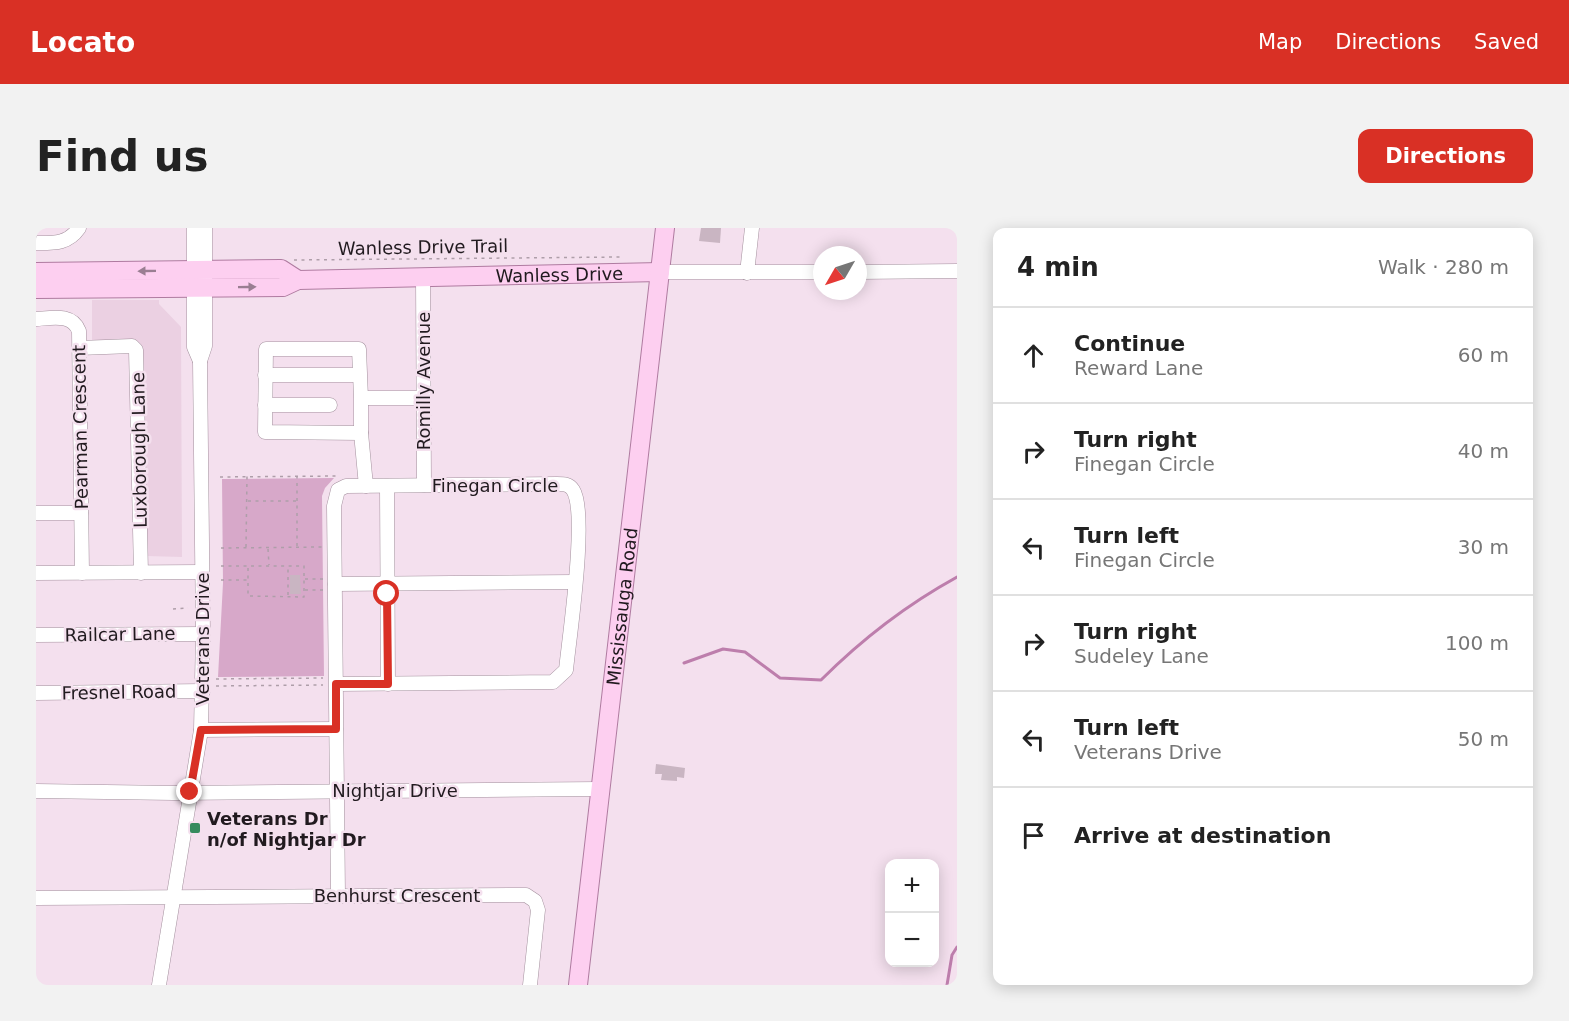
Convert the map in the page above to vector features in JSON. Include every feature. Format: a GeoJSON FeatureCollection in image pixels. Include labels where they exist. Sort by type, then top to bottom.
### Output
{"type":"FeatureCollection","features":[{"type":"Feature","properties":{"kind":"main road","name":"Mississauga Road"},"geometry":{"type":"LineString","coordinates":[[578,985],[665,228]]}},
{"type":"Feature","properties":{"kind":"main road","name":"Wanless Drive"},"geometry":{"type":"LineString","coordinates":[[36,289],[200,279],[281,269],[298,280],[660,272]]}},
{"type":"Feature","properties":{"kind":"main road","name":"Wanless Drive"},"geometry":{"type":"LineString","coordinates":[[36,272],[200,279]]}},
{"type":"Feature","properties":{"kind":"street"},"geometry":{"type":"LineString","coordinates":[[36,243],[68,240],[79,228]]}},
{"type":"Feature","properties":{"kind":"street","name":"Veterans Drive"},"geometry":{"type":"LineString","coordinates":[[194,228],[200,279]]}},
{"type":"Feature","properties":{"kind":"street","name":"Veterans Drive"},"geometry":{"type":"LineString","coordinates":[[159,985],[209,688],[203,634],[200,361],[194,347],[205,228]]}},
{"type":"Feature","properties":{"kind":"street"},"geometry":{"type":"LineString","coordinates":[[747,273],[752,228]]}},
{"type":"Feature","properties":{"kind":"street"},"geometry":{"type":"LineString","coordinates":[[867,272],[957,271]]}},
{"type":"Feature","properties":{"kind":"street","name":"Wanless Drive"},"geometry":{"type":"LineString","coordinates":[[660,272],[813,272]]}},
{"type":"Feature","properties":{"kind":"street","name":"Romilly Avenue"},"geometry":{"type":"LineString","coordinates":[[423,276],[424,485]]}},
{"type":"Feature","properties":{"kind":"street","name":"Pearman Crescent"},"geometry":{"type":"LineString","coordinates":[[36,318],[66,318],[72,321],[79,331],[82,573]]}},
{"type":"Feature","properties":{"kind":"street","name":"Luxborough Lane"},"geometry":{"type":"LineString","coordinates":[[79,348],[132,346],[136,350],[141,573]]}},
{"type":"Feature","properties":{"kind":"street"},"geometry":{"type":"LineString","coordinates":[[362,433],[265,432],[266,349],[359,348],[366,486]]}},
{"type":"Feature","properties":{"kind":"street"},"geometry":{"type":"LineString","coordinates":[[265,375],[359,375]]}},
{"type":"Feature","properties":{"kind":"street"},"geometry":{"type":"LineString","coordinates":[[360,398],[423,398]]}},
{"type":"Feature","properties":{"kind":"street"},"geometry":{"type":"LineString","coordinates":[[265,405],[330,405]]}},
{"type":"Feature","properties":{"kind":"street","name":"Finegan Circle"},"geometry":{"type":"LineString","coordinates":[[328,682],[388,684],[553,682],[566,670],[579,558],[577,503],[574,491],[567,484],[346,486],[338,490],[335,497],[328,584],[328,682],[336,729],[338,896]]}},
{"type":"Feature","properties":{"kind":"street"},"geometry":{"type":"LineString","coordinates":[[387,486],[388,684]]}},
{"type":"Feature","properties":{"kind":"street"},"geometry":{"type":"LineString","coordinates":[[36,513],[81,513]]}},
{"type":"Feature","properties":{"kind":"street"},"geometry":{"type":"LineString","coordinates":[[36,573],[202,572]]}},
{"type":"Feature","properties":{"kind":"street"},"geometry":{"type":"LineString","coordinates":[[328,584],[575,582]]}},
{"type":"Feature","properties":{"kind":"street","name":"Railcar Lane"},"geometry":{"type":"LineString","coordinates":[[36,635],[203,634]]}},
{"type":"Feature","properties":{"kind":"street","name":"Fresnel Road"},"geometry":{"type":"LineString","coordinates":[[36,693],[209,688]]}},
{"type":"Feature","properties":{"kind":"street"},"geometry":{"type":"LineString","coordinates":[[201,730],[336,729]]}},
{"type":"Feature","properties":{"kind":"street","name":"Nightjar Drive"},"geometry":{"type":"LineString","coordinates":[[36,791],[600,789]]}},
{"type":"Feature","properties":{"kind":"street","name":"Benhurst Crescent"},"geometry":{"type":"LineString","coordinates":[[36,898],[526,895],[535,901],[538,910],[530,985]]}},
{"type":"Feature","properties":{"kind":"path","name":"Wanless Drive Trail"},"geometry":{"type":"LineString","coordinates":[[289,260],[622,257]]}},
{"type":"Feature","properties":{"kind":"path"},"geometry":{"type":"LineString","coordinates":[[297,475],[297,547]]}},
{"type":"Feature","properties":{"kind":"path"},"geometry":{"type":"LineString","coordinates":[[246,548],[247,476]]}},
{"type":"Feature","properties":{"kind":"path"},"geometry":{"type":"LineString","coordinates":[[220,477],[340,476]]}},
{"type":"Feature","properties":{"kind":"path"},"geometry":{"type":"LineString","coordinates":[[247,501],[297,501]]}},
{"type":"Feature","properties":{"kind":"path"},"geometry":{"type":"LineString","coordinates":[[221,548],[324,547]]}},
{"type":"Feature","properties":{"kind":"path"},"geometry":{"type":"LineString","coordinates":[[268,548],[269,566]]}},
{"type":"Feature","properties":{"kind":"path"},"geometry":{"type":"LineString","coordinates":[[221,566],[248,566],[269,566],[288,566],[304,566],[304,597],[248,596],[248,566]]}},
{"type":"Feature","properties":{"kind":"path"},"geometry":{"type":"LineString","coordinates":[[288,566],[288,597]]}},
{"type":"Feature","properties":{"kind":"path"},"geometry":{"type":"LineString","coordinates":[[304,579],[328,584]]}},
{"type":"Feature","properties":{"kind":"path"},"geometry":{"type":"LineString","coordinates":[[222,580],[248,580]]}},
{"type":"Feature","properties":{"kind":"path"},"geometry":{"type":"LineString","coordinates":[[304,590],[328,584]]}},
{"type":"Feature","properties":{"kind":"path"},"geometry":{"type":"LineString","coordinates":[[173,609],[188,608]]}},
{"type":"Feature","properties":{"kind":"path"},"geometry":{"type":"LineString","coordinates":[[216,679],[328,682]]}},
{"type":"Feature","properties":{"kind":"path"},"geometry":{"type":"LineString","coordinates":[[209,688],[328,682]]}},
{"type":"Feature","properties":{"kind":"shaded area"},"geometry":{"type":"Polygon","coordinates":[[[92,300],[159,300],[159,304],[181,327],[182,557],[146,556],[142,353],[92,342],[92,300]]]}},
{"type":"Feature","properties":{"kind":"shaded area"},"geometry":{"type":"Polygon","coordinates":[[[334,478],[325,488],[322,496],[324,676],[218,677],[223,583],[222,479],[334,478]]]}},
{"type":"Feature","properties":{"kind":"building"},"geometry":{"type":"Polygon","coordinates":[[[701,228],[721,228],[720,243],[699,241],[701,228]]]}},
{"type":"Feature","properties":{"kind":"building"},"geometry":{"type":"Polygon","coordinates":[[[290,575],[300,575],[301,594],[290,594],[290,575]]]}},
{"type":"Feature","properties":{"kind":"building"},"geometry":{"type":"Polygon","coordinates":[[[656,764],[685,768],[684,778],[677,777],[677,781],[661,780],[662,774],[655,774],[656,764]]]}},
{"type":"Feature","properties":{"kind":"waterway"},"geometry":{"type":"LineString","coordinates":[[684,663],[723,649],[745,652],[780,678],[821,680],[885,624],[920,599],[957,577]]}},
{"type":"Feature","properties":{"kind":"waterway"},"geometry":{"type":"LineString","coordinates":[[947,985],[952,955],[957,947]]}},
{"type":"Feature","properties":{"kind":"place","name":"Veterans Dr n/of Nightjar Dr"},"geometry":{"type":"Point","coordinates":[195,828]}},
{"type":"Feature","properties":{"kind":"route"},"geometry":{"type":"LineString","coordinates":[[190,792],[201,730],[336,729],[336,684],[388,684],[387,594]]}}]}
